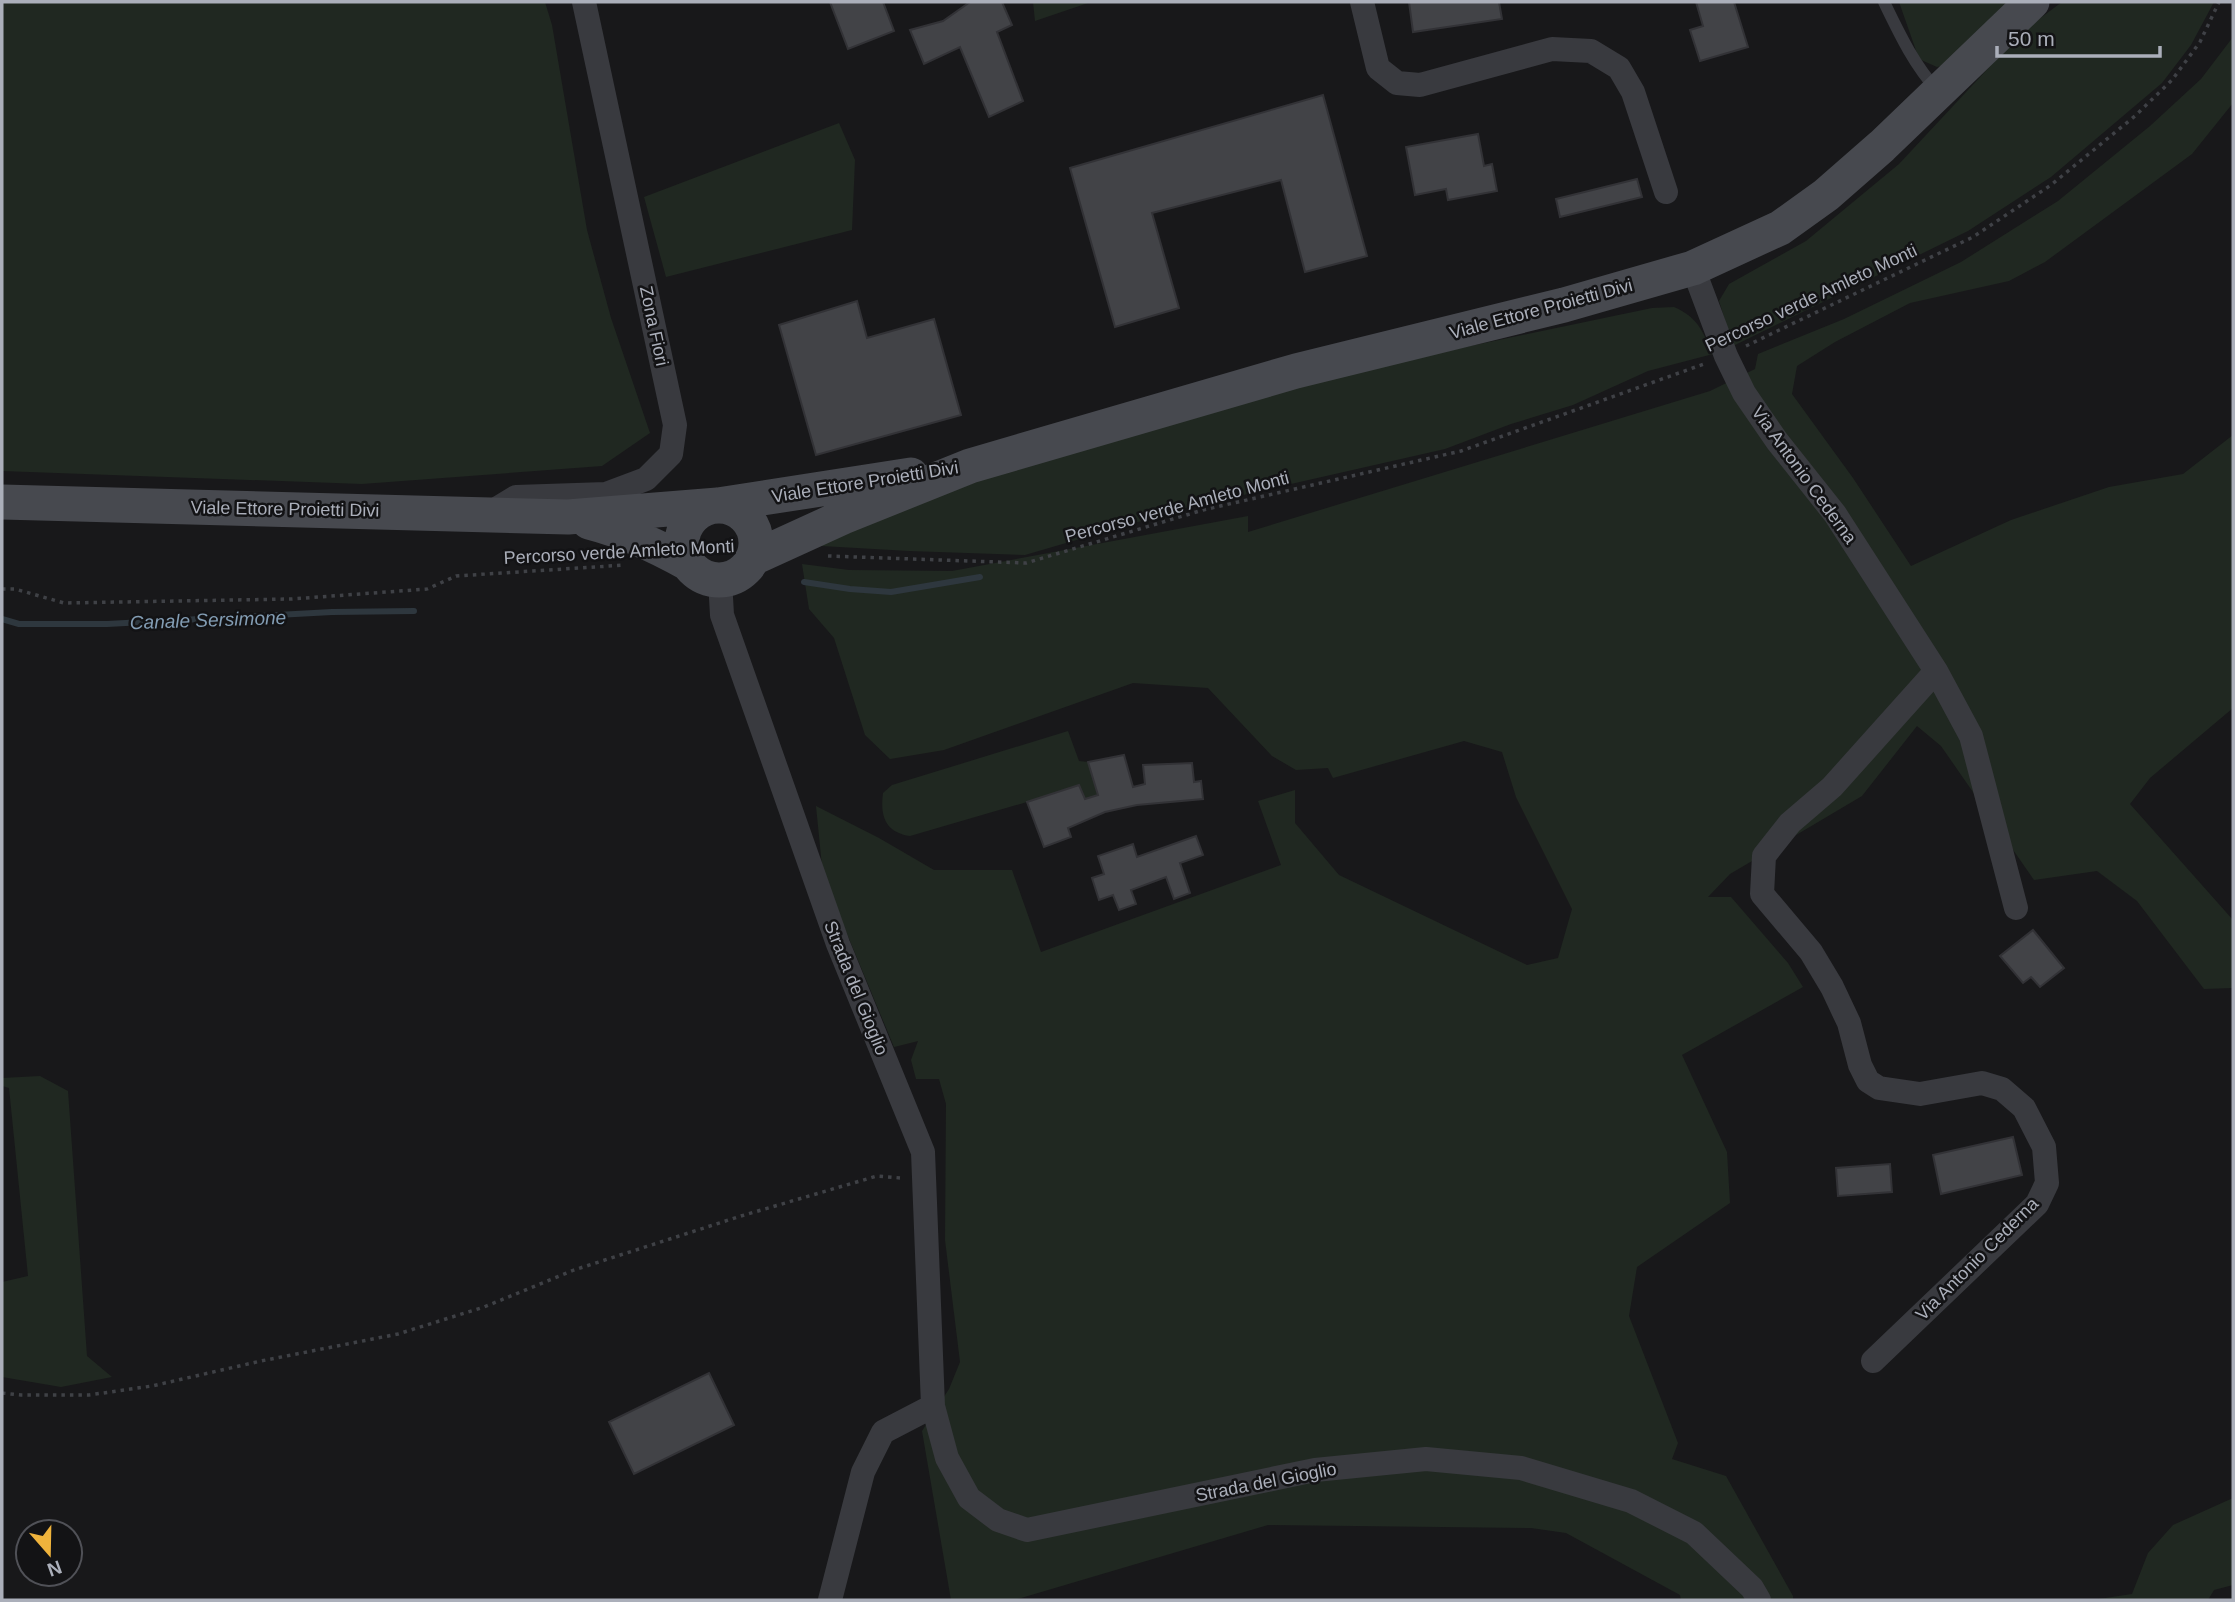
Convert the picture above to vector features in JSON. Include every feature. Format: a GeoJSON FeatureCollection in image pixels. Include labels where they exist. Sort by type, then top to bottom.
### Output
{"type":"FeatureCollection","features":[{"type":"Feature","properties":{"kind":"main road","name":"Viale Ettore Proietti Divi"},"geometry":{"type":"LineString","coordinates":[[568,517],[617,530],[661,548],[687,563],[701,576],[720,580],[740,574],[753,558],[843,517],[970,466],[1297,371],[1564,305],[1693,268],[1780,228],[1826,195],[2032,2]]}},
{"type":"Feature","properties":{"kind":"main road","name":"Viale Ettore Proietti Divi"},"geometry":{"type":"LineString","coordinates":[[2,502],[568,517],[718,505],[970,466]]}},
{"type":"Feature","properties":{"kind":"main road","name":"Viale Ettore Proietti Divi"},"geometry":{"type":"LineString","coordinates":[[687,563],[682,552],[683,530],[697,512],[718,505]]}},
{"type":"Feature","properties":{"kind":"main road"},"geometry":{"type":"LineString","coordinates":[[718,505],[730,507],[750,522],[756,545],[753,558]]}},
{"type":"Feature","properties":{"kind":"street","name":"Zona Fiori"},"geometry":{"type":"LineString","coordinates":[[488,514],[516,497],[606,494],[646,480],[671,454],[675,425],[584,2]]}},
{"type":"Feature","properties":{"kind":"street"},"geometry":{"type":"LineString","coordinates":[[1362,2],[1378,68],[1397,83],[1420,85],[1552,49],[1591,51],[1619,68],[1633,92],[1666,192]]}},
{"type":"Feature","properties":{"kind":"street","name":"Via Antonio Cederna"},"geometry":{"type":"LineString","coordinates":[[1693,268],[1726,356],[1744,393],[1777,441],[1835,514],[1936,671],[1970,736],[2016,908]]}},
{"type":"Feature","properties":{"kind":"street","name":"Strada del Gioglio"},"geometry":{"type":"LineString","coordinates":[[720,580],[722,615],[833,931],[923,1152],[933,1406],[947,1458],[969,1498],[998,1520],[1027,1530],[1315,1469],[1426,1459],[1521,1468],[1632,1501],[1694,1533],[1752,1588],[1759,1600]]}},
{"type":"Feature","properties":{"kind":"street","name":"Via Antonio Cederna"},"geometry":{"type":"LineString","coordinates":[[1873,1361],[2037,1204],[2047,1183],[2044,1147],[2024,1108],[2002,1089],[1982,1083],[1920,1094],[1879,1088],[1868,1081],[1860,1065],[1849,1023],[1832,987],[1811,952],[1762,894],[1764,856],[1790,823],[1832,787],[1936,671]]}},
{"type":"Feature","properties":{"kind":"street"},"geometry":{"type":"LineString","coordinates":[[831,1600],[863,1472],[883,1432],[933,1406]]}},
{"type":"Feature","properties":{"kind":"lane"},"geometry":{"type":"LineString","coordinates":[[1884,2],[1904,43],[1939,92]]}},
{"type":"Feature","properties":{"kind":"path","name":"Percorso verde Amleto Monti"},"geometry":{"type":"LineString","coordinates":[[826,556],[1026,563],[1203,510],[1461,451],[1726,356],[1973,237],[2051,185],[2135,116],[2172,80],[2200,42],[2219,2]]}},
{"type":"Feature","properties":{"kind":"path","name":"Percorso verde Amleto Monti"},"geometry":{"type":"LineString","coordinates":[[2,589],[15,589],[64,603],[291,599],[427,589],[456,576],[626,565]]}},
{"type":"Feature","properties":{"kind":"path"},"geometry":{"type":"LineString","coordinates":[[2,1393],[89,1395],[152,1386],[398,1334],[485,1307],[574,1270],[877,1176]]}},
{"type":"Feature","properties":{"kind":"shaded area"},"geometry":{"type":"Polygon","coordinates":[[[2,2],[545,2],[552,25],[587,230],[611,318],[650,433],[602,466],[362,484],[2,471],[2,2]]]}},
{"type":"Feature","properties":{"kind":"shaded area"},"geometry":{"type":"Polygon","coordinates":[[[1033,2],[1091,2],[1035,21],[1033,2]]]}},
{"type":"Feature","properties":{"kind":"shaded area"},"geometry":{"type":"Polygon","coordinates":[[[1899,2],[2020,2],[1958,62],[1937,67],[1919,59],[1899,2]]]}},
{"type":"Feature","properties":{"kind":"shaded area"},"geometry":{"type":"Polygon","coordinates":[[[2062,2],[2214,2],[2191,45],[2162,83],[2051,177],[1968,231],[1733,346],[1719,301],[1729,284],[1806,241],[1899,164],[2023,31],[2062,2]]]}},
{"type":"Feature","properties":{"kind":"shaded area"},"geometry":{"type":"Polygon","coordinates":[[[2233,37],[2233,103],[2192,154],[2045,262],[2009,281],[1910,303],[1835,342],[1797,366],[1792,394],[1853,478],[1911,566],[2011,520],[2109,487],[2183,474],[2233,435],[2233,708],[2150,778],[2130,804],[2233,920],[2233,988],[2204,989],[2137,901],[2097,871],[2034,880],[1941,746],[1917,726],[1862,796],[1730,874],[1708,897],[1731,897],[1788,963],[1803,987],[1682,1055],[1727,1152],[1730,1203],[1637,1267],[1629,1316],[1678,1443],[1672,1459],[1726,1476],[1793,1600],[1681,1600],[1680,1595],[1566,1533],[1531,1528],[1268,1525],[1014,1600],[951,1600],[922,1431],[949,1389],[960,1362],[945,1240],[946,1104],[939,1079],[916,1079],[911,1060],[918,1041],[894,1047],[823,876],[816,806],[934,870],[1012,870],[1041,952],[1281,865],[1258,801],[1295,790],[1295,823],[1339,875],[1527,965],[1558,958],[1572,909],[1516,797],[1502,752],[1464,741],[1333,778],[1328,768],[1296,770],[1272,756],[1208,688],[1133,683],[944,750],[890,759],[865,735],[834,638],[809,609],[802,564],[849,570],[952,571],[1248,516],[1248,532],[1710,391],[1755,369],[1758,354],[1844,319],[1961,262],[2058,201],[2150,126],[2201,79],[2233,37]]]}},
{"type":"Feature","properties":{"kind":"shaded area"},"geometry":{"type":"Polygon","coordinates":[[[839,123],[855,160],[852,230],[666,277],[644,197],[839,123]]]}},
{"type":"Feature","properties":{"kind":"shaded area"},"geometry":{"type":"Polygon","coordinates":[[[1674,307],[1694,321],[1713,354],[1648,371],[1573,405],[1511,424],[1445,449],[1186,508],[1025,555],[804,545],[828,531],[1186,411],[1470,346],[1652,308],[1674,307]]]}},
{"type":"Feature","properties":{"kind":"shaded area"},"geometry":{"type":"Polygon","coordinates":[[[1068,731],[1079,761],[1088,762],[1098,795],[1085,799],[1079,785],[910,836],[895,831],[886,822],[882,809],[883,793],[892,785],[1068,731]]]}},
{"type":"Feature","properties":{"kind":"shaded area"},"geometry":{"type":"Polygon","coordinates":[[[40,1076],[68,1091],[87,1356],[112,1377],[61,1387],[2,1377],[2,1282],[28,1276],[9,1088],[2,1086],[2,1078],[40,1076]]]}},
{"type":"Feature","properties":{"kind":"shaded area"},"geometry":{"type":"Polygon","coordinates":[[[2233,1498],[2233,1585],[2214,1590],[2208,1600],[2092,1600],[2132,1594],[2148,1553],[2173,1525],[2233,1498]]]}},
{"type":"Feature","properties":{"kind":"building"},"geometry":{"type":"Polygon","coordinates":[[[830,2],[883,2],[894,31],[848,49],[830,2]]]}},
{"type":"Feature","properties":{"kind":"building"},"geometry":{"type":"Polygon","coordinates":[[[970,2],[1002,2],[1012,25],[997,32],[1023,101],[989,117],[960,47],[924,64],[910,30],[943,21],[970,2]]]}},
{"type":"Feature","properties":{"kind":"building"},"geometry":{"type":"Polygon","coordinates":[[[1409,2],[1499,2],[1502,19],[1413,32],[1409,2]]]}},
{"type":"Feature","properties":{"kind":"building"},"geometry":{"type":"Polygon","coordinates":[[[1696,2],[1734,2],[1748,47],[1700,61],[1690,30],[1703,26],[1696,2]]]}},
{"type":"Feature","properties":{"kind":"building"},"geometry":{"type":"Polygon","coordinates":[[[1323,95],[1367,256],[1305,272],[1281,180],[1152,213],[1179,308],[1115,327],[1070,168],[1323,95]]]}},
{"type":"Feature","properties":{"kind":"building"},"geometry":{"type":"Polygon","coordinates":[[[1478,134],[1484,166],[1492,164],[1497,191],[1448,200],[1446,189],[1415,195],[1406,147],[1478,134]]]}},
{"type":"Feature","properties":{"kind":"building"},"geometry":{"type":"Polygon","coordinates":[[[1637,179],[1642,197],[1560,217],[1556,199],[1637,179]]]}},
{"type":"Feature","properties":{"kind":"building"},"geometry":{"type":"Polygon","coordinates":[[[857,301],[867,338],[934,319],[961,415],[816,455],[779,325],[857,301]]]}},
{"type":"Feature","properties":{"kind":"building"},"geometry":{"type":"Polygon","coordinates":[[[1124,755],[1133,787],[1145,784],[1143,765],[1192,763],[1194,782],[1201,781],[1203,799],[1137,805],[1105,812],[1068,828],[1071,837],[1044,847],[1027,802],[1079,785],[1085,799],[1098,795],[1088,762],[1124,755]]]}},
{"type":"Feature","properties":{"kind":"building"},"geometry":{"type":"Polygon","coordinates":[[[1196,836],[1203,855],[1180,863],[1190,893],[1174,899],[1166,877],[1131,890],[1136,904],[1119,910],[1113,895],[1099,900],[1092,878],[1104,874],[1098,856],[1133,844],[1137,857],[1196,836]]]}},
{"type":"Feature","properties":{"kind":"building"},"geometry":{"type":"Polygon","coordinates":[[[2033,930],[2064,968],[2040,987],[2031,977],[2023,983],[2000,956],[2033,930]]]}},
{"type":"Feature","properties":{"kind":"building"},"geometry":{"type":"Polygon","coordinates":[[[2013,1137],[2022,1175],[1941,1194],[1933,1155],[2013,1137]]]}},
{"type":"Feature","properties":{"kind":"building"},"geometry":{"type":"Polygon","coordinates":[[[1890,1164],[1892,1192],[1838,1196],[1836,1168],[1890,1164]]]}},
{"type":"Feature","properties":{"kind":"building"},"geometry":{"type":"Polygon","coordinates":[[[709,1373],[734,1425],[634,1474],[609,1422],[709,1373]]]}},
{"type":"Feature","properties":{"kind":"waterway","name":"Canale Sersimone"},"geometry":{"type":"LineString","coordinates":[[804,582],[891,592],[980,577]]}},
{"type":"Feature","properties":{"kind":"waterway","name":"Canale Sersimone"},"geometry":{"type":"LineString","coordinates":[[2,619],[19,624],[107,624],[332,612],[414,611]]}}]}
